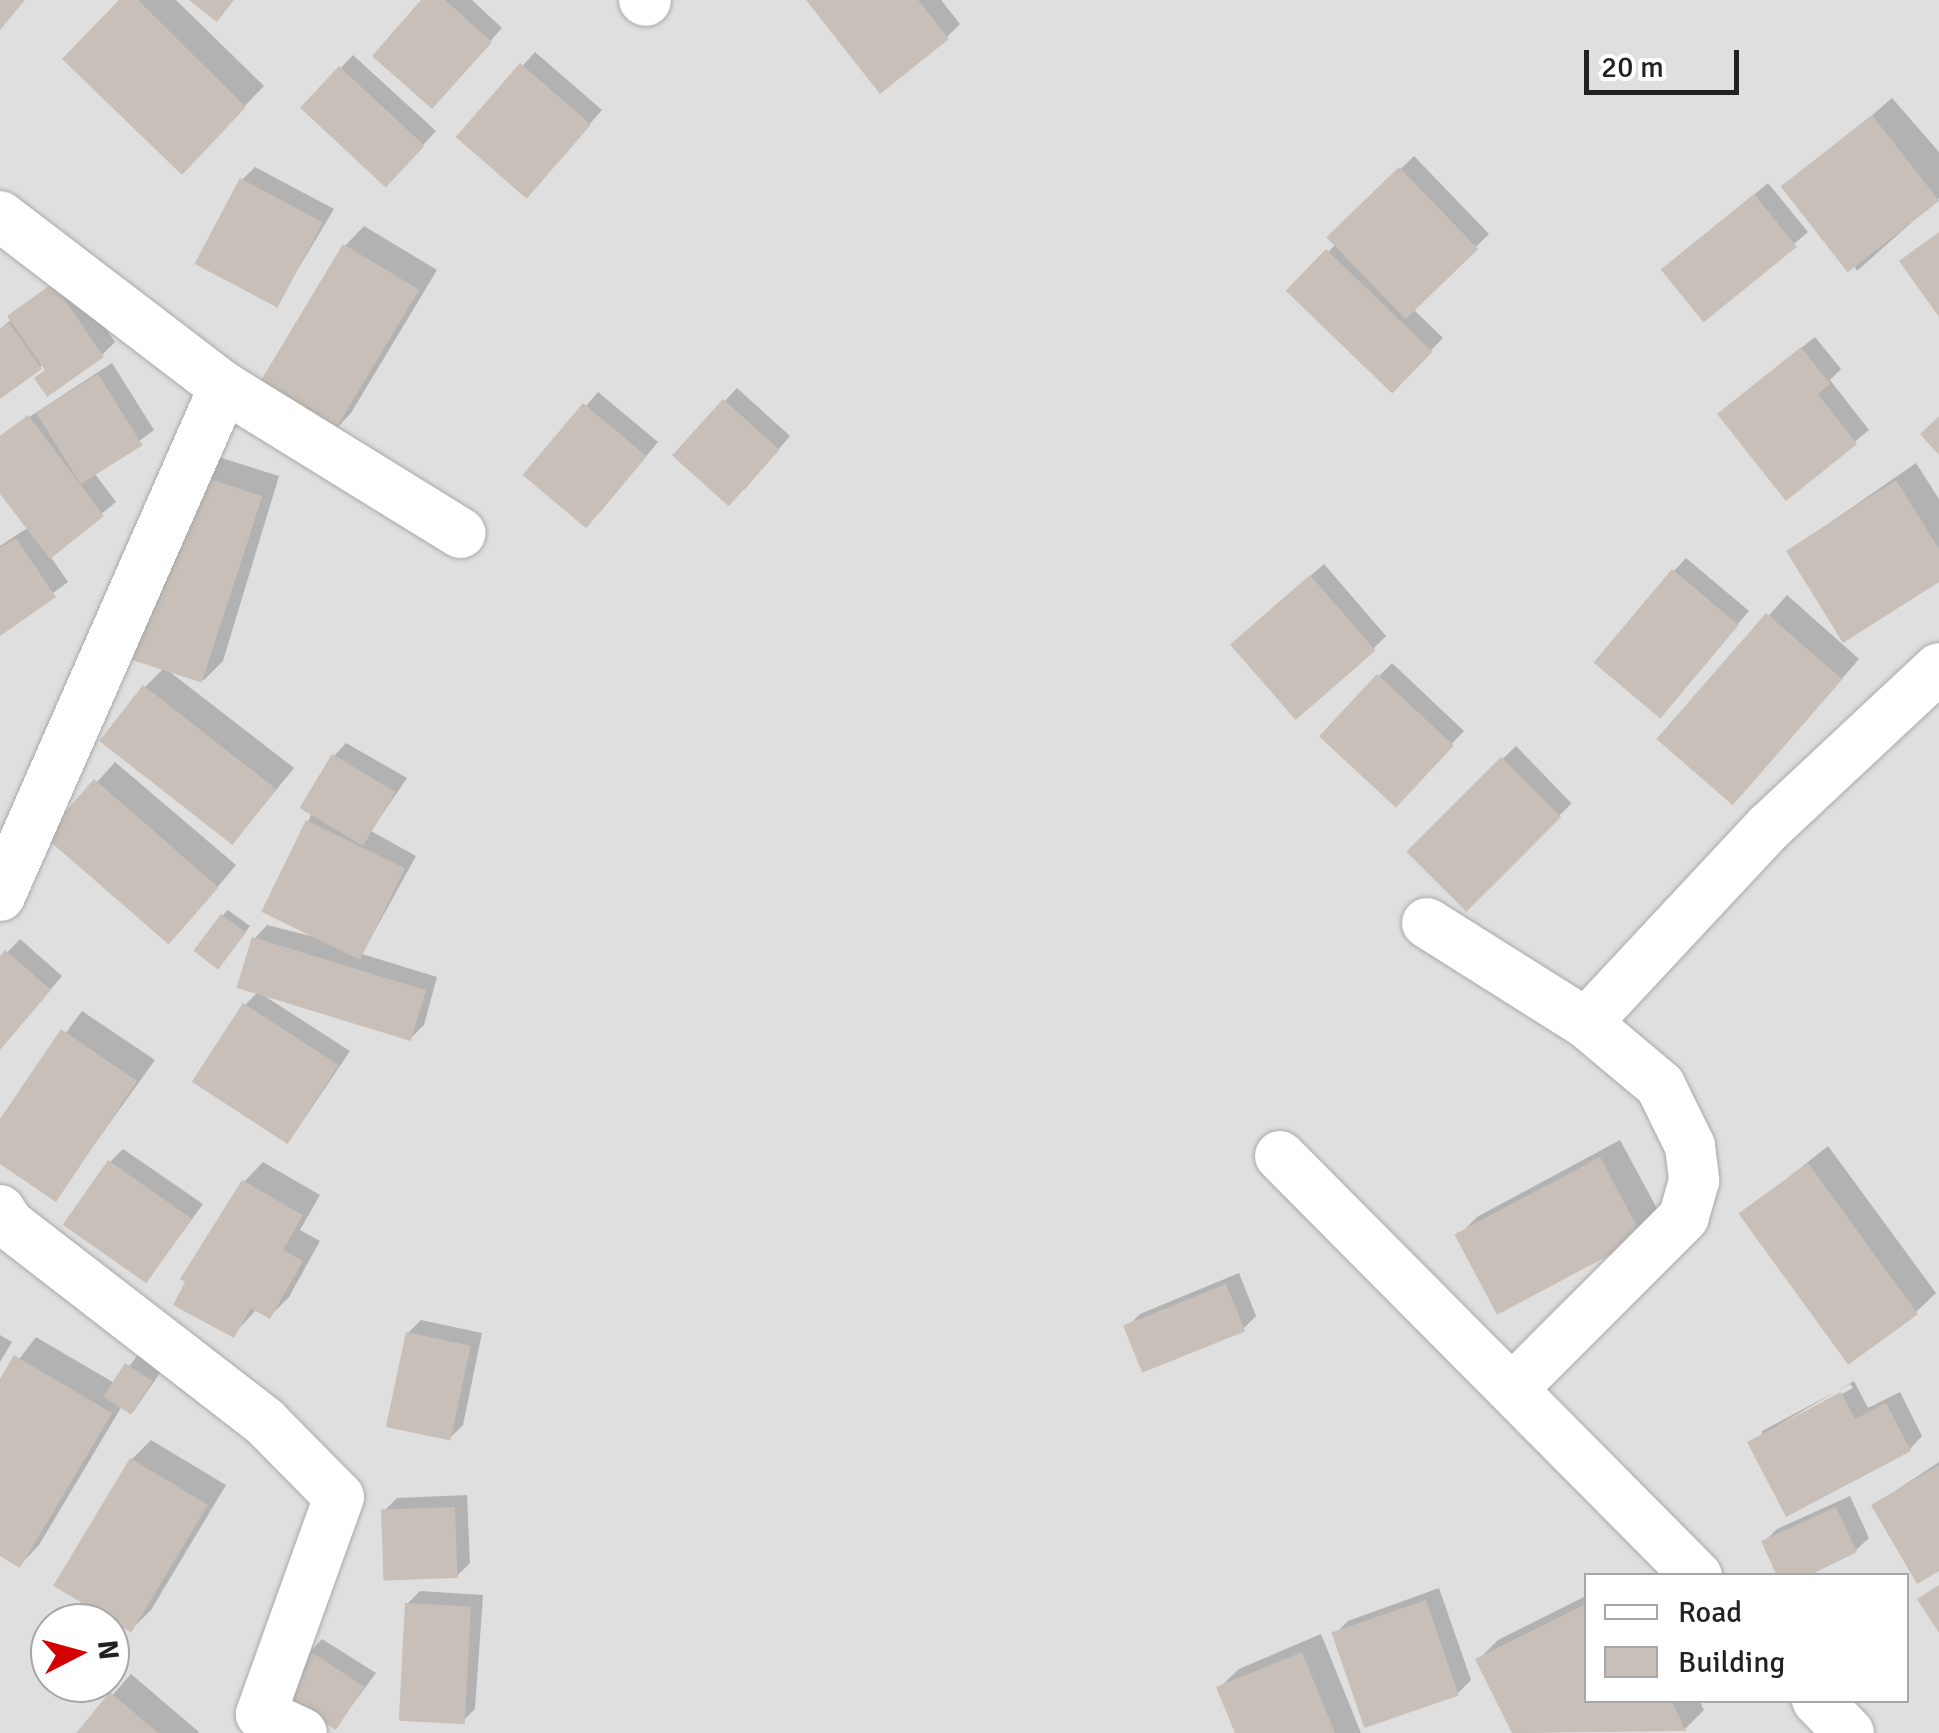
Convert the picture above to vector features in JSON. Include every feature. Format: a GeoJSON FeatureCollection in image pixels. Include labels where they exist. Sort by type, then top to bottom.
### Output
{"type":"FeatureCollection","features":[{"type":"Feature","properties":{"kind":"street"},"geometry":{"type":"LineString","coordinates":[[0,216],[224,387],[460,533]]}},
{"type":"Feature","properties":{"kind":"street"},"geometry":{"type":"LineString","coordinates":[[0,896],[224,387]]}},
{"type":"Feature","properties":{"kind":"street"},"geometry":{"type":"LineString","coordinates":[[1586,1022],[1768,828],[1939,668]]}},
{"type":"Feature","properties":{"kind":"street"},"geometry":{"type":"LineString","coordinates":[[1427,923],[1586,1022],[1660,1085],[1690,1146],[1694,1180],[1684,1217],[1515,1386]]}},
{"type":"Feature","properties":{"kind":"street"},"geometry":{"type":"LineString","coordinates":[[1280,1156],[1515,1386],[1695,1573]]}},
{"type":"Feature","properties":{"kind":"street"},"geometry":{"type":"LineString","coordinates":[[0,1210],[265,1422],[339,1498],[261,1714],[302,1733]]}},
{"type":"Feature","properties":{"kind":"street"},"geometry":{"type":"LineString","coordinates":[[1821,1703],[1849,1733]]}},
{"type":"Feature","properties":{"kind":"shaded area"},"geometry":{"type":"Polygon","coordinates":[[[0,0],[1939,0],[1939,1733],[0,1733],[0,0]]]}},
{"type":"Feature","properties":{"kind":"building"},"geometry":{"type":"Polygon","coordinates":[[[0,0],[25,0],[0,30],[0,0]]]}},
{"type":"Feature","properties":{"kind":"building"},"geometry":{"type":"Polygon","coordinates":[[[119,0],[138,0],[246,107],[182,175],[62,59],[119,0]]]}},
{"type":"Feature","properties":{"kind":"building"},"geometry":{"type":"Polygon","coordinates":[[[189,0],[234,0],[217,22],[189,0]]]}},
{"type":"Feature","properties":{"kind":"building"},"geometry":{"type":"Polygon","coordinates":[[[421,0],[445,0],[492,42],[432,109],[372,56],[421,0]]]}},
{"type":"Feature","properties":{"kind":"building"},"geometry":{"type":"Polygon","coordinates":[[[806,0],[918,0],[949,39],[880,94],[806,0]]]}},
{"type":"Feature","properties":{"kind":"building"},"geometry":{"type":"Polygon","coordinates":[[[520,63],[591,125],[527,199],[456,137],[520,63]]]}},
{"type":"Feature","properties":{"kind":"building"},"geometry":{"type":"Polygon","coordinates":[[[339,66],[425,146],[386,187],[300,108],[339,66]]]}},
{"type":"Feature","properties":{"kind":"building"},"geometry":{"type":"Polygon","coordinates":[[[1872,115],[1939,201],[1848,272],[1781,186],[1872,115]]]}},
{"type":"Feature","properties":{"kind":"building"},"geometry":{"type":"Polygon","coordinates":[[[1399,167],[1478,249],[1406,319],[1326,237],[1399,167]]]}},
{"type":"Feature","properties":{"kind":"building"},"geometry":{"type":"Polygon","coordinates":[[[240,178],[323,222],[277,308],[194,264],[240,178]]]}},
{"type":"Feature","properties":{"kind":"building"},"geometry":{"type":"Polygon","coordinates":[[[1754,194],[1797,247],[1704,322],[1661,270],[1754,194]]]}},
{"type":"Feature","properties":{"kind":"building"},"geometry":{"type":"Polygon","coordinates":[[[1939,232],[1939,317],[1899,261],[1939,232]]]}},
{"type":"Feature","properties":{"kind":"building"},"geometry":{"type":"Polygon","coordinates":[[[343,244],[419,290],[332,435],[256,389],[343,244]]]}},
{"type":"Feature","properties":{"kind":"building"},"geometry":{"type":"Polygon","coordinates":[[[1326,249],[1432,352],[1392,394],[1286,291],[1326,249]]]}},
{"type":"Feature","properties":{"kind":"building"},"geometry":{"type":"Polygon","coordinates":[[[53,283],[104,357],[47,397],[34,378],[45,370],[7,316],[53,283]]]}},
{"type":"Feature","properties":{"kind":"building"},"geometry":{"type":"Polygon","coordinates":[[[9,323],[42,369],[0,399],[0,329],[9,323]]]}},
{"type":"Feature","properties":{"kind":"building"},"geometry":{"type":"Polygon","coordinates":[[[1801,347],[1830,384],[1818,394],[1857,444],[1786,501],[1717,414],[1801,347]]]}},
{"type":"Feature","properties":{"kind":"building"},"geometry":{"type":"Polygon","coordinates":[[[98,374],[143,445],[81,484],[36,413],[98,374]]]}},
{"type":"Feature","properties":{"kind":"building"},"geometry":{"type":"Polygon","coordinates":[[[723,399],[779,450],[729,506],[672,455],[723,399]]]}},
{"type":"Feature","properties":{"kind":"building"},"geometry":{"type":"Polygon","coordinates":[[[583,403],[647,456],[586,528],[523,475],[583,403]]]}},
{"type":"Feature","properties":{"kind":"building"},"geometry":{"type":"Polygon","coordinates":[[[28,415],[104,516],[50,559],[0,494],[0,436],[28,415]]]}},
{"type":"Feature","properties":{"kind":"building"},"geometry":{"type":"Polygon","coordinates":[[[1939,416],[1939,455],[1920,434],[1939,416]]]}},
{"type":"Feature","properties":{"kind":"building"},"geometry":{"type":"Polygon","coordinates":[[[191,473],[262,496],[202,683],[130,659],[191,473]]]}},
{"type":"Feature","properties":{"kind":"building"},"geometry":{"type":"Polygon","coordinates":[[[1896,480],[1939,549],[1939,582],[1843,643],[1786,551],[1896,480]]]}},
{"type":"Feature","properties":{"kind":"building"},"geometry":{"type":"Polygon","coordinates":[[[16,538],[56,597],[0,636],[0,548],[16,538]]]}},
{"type":"Feature","properties":{"kind":"building"},"geometry":{"type":"Polygon","coordinates":[[[1672,569],[1739,625],[1660,718],[1594,662],[1672,569]]]}},
{"type":"Feature","properties":{"kind":"building"},"geometry":{"type":"Polygon","coordinates":[[[1310,575],[1376,650],[1296,720],[1230,645],[1310,575]]]}},
{"type":"Feature","properties":{"kind":"building"},"geometry":{"type":"Polygon","coordinates":[[[1766,613],[1842,679],[1733,805],[1656,739],[1766,613]]]}},
{"type":"Feature","properties":{"kind":"building"},"geometry":{"type":"Polygon","coordinates":[[[1377,674],[1454,746],[1396,808],[1319,736],[1377,674]]]}},
{"type":"Feature","properties":{"kind":"building"},"geometry":{"type":"Polygon","coordinates":[[[143,685],[276,789],[232,845],[99,741],[143,685]]]}},
{"type":"Feature","properties":{"kind":"building"},"geometry":{"type":"Polygon","coordinates":[[[332,754],[395,792],[363,846],[300,808],[332,754]]]}},
{"type":"Feature","properties":{"kind":"building"},"geometry":{"type":"Polygon","coordinates":[[[1501,757],[1561,817],[1466,912],[1406,852],[1501,757]]]}},
{"type":"Feature","properties":{"kind":"building"},"geometry":{"type":"Polygon","coordinates":[[[94,779],[219,887],[169,945],[44,836],[94,779]]]}},
{"type":"Feature","properties":{"kind":"building"},"geometry":{"type":"Polygon","coordinates":[[[306,820],[405,868],[360,960],[261,912],[306,820]]]}},
{"type":"Feature","properties":{"kind":"building"},"geometry":{"type":"Polygon","coordinates":[[[221,914],[246,933],[218,969],[193,951],[221,914]]]}},
{"type":"Feature","properties":{"kind":"building"},"geometry":{"type":"Polygon","coordinates":[[[252,937],[426,990],[411,1041],[237,988],[252,937]]]}},
{"type":"Feature","properties":{"kind":"building"},"geometry":{"type":"Polygon","coordinates":[[[5,950],[51,990],[0,1050],[0,956],[5,950]]]}},
{"type":"Feature","properties":{"kind":"building"},"geometry":{"type":"Polygon","coordinates":[[[243,1003],[339,1065],[287,1144],[192,1082],[243,1003]]]}},
{"type":"Feature","properties":{"kind":"building"},"geometry":{"type":"Polygon","coordinates":[[[61,1029],[137,1081],[56,1202],[0,1164],[0,1119],[61,1029]]]}},
{"type":"Feature","properties":{"kind":"building"},"geometry":{"type":"Polygon","coordinates":[[[1600,1157],[1643,1237],[1497,1315],[1454,1234],[1600,1157]]]}},
{"type":"Feature","properties":{"kind":"building"},"geometry":{"type":"Polygon","coordinates":[[[108,1160],[192,1219],[146,1283],[63,1225],[108,1160]]]}},
{"type":"Feature","properties":{"kind":"building"},"geometry":{"type":"Polygon","coordinates":[[[1808,1163],[1918,1314],[1848,1365],[1738,1214],[1808,1163]]]}},
{"type":"Feature","properties":{"kind":"building"},"geometry":{"type":"Polygon","coordinates":[[[242,1180],[303,1215],[283,1250],[303,1261],[270,1319],[251,1308],[234,1338],[173,1305],[185,1282],[180,1279],[242,1180]]]}},
{"type":"Feature","properties":{"kind":"building"},"geometry":{"type":"Polygon","coordinates":[[[1226,1284],[1245,1331],[1142,1373],[1123,1326],[1226,1284]]]}},
{"type":"Feature","properties":{"kind":"building"},"geometry":{"type":"Polygon","coordinates":[[[406,1332],[471,1346],[450,1441],[386,1427],[406,1332]]]}},
{"type":"Feature","properties":{"kind":"building"},"geometry":{"type":"Polygon","coordinates":[[[14,1355],[112,1413],[20,1568],[0,1556],[0,1379],[14,1355]]]}},
{"type":"Feature","properties":{"kind":"building"},"geometry":{"type":"Polygon","coordinates":[[[125,1363],[153,1381],[131,1415],[103,1397],[125,1363]]]}},
{"type":"Feature","properties":{"kind":"building"},"geometry":{"type":"Polygon","coordinates":[[[1841,1392],[1855,1419],[1886,1403],[1911,1451],[1786,1517],[1747,1442],[1841,1392]]]}},
{"type":"Feature","properties":{"kind":"building"},"geometry":{"type":"Polygon","coordinates":[[[130,1458],[208,1505],[131,1633],[130,1603],[82,1603],[53,1586],[130,1458]]]}},
{"type":"Feature","properties":{"kind":"building"},"geometry":{"type":"Polygon","coordinates":[[[1939,1465],[1939,1571],[1917,1584],[1871,1505],[1939,1465]]]}},
{"type":"Feature","properties":{"kind":"building"},"geometry":{"type":"Polygon","coordinates":[[[455,1507],[457,1578],[384,1581],[381,1510],[455,1507]]]}},
{"type":"Feature","properties":{"kind":"building"},"geometry":{"type":"Polygon","coordinates":[[[1836,1507],[1857,1552],[1814,1573],[1776,1573],[1761,1541],[1836,1507]]]}},
{"type":"Feature","properties":{"kind":"building"},"geometry":{"type":"Polygon","coordinates":[[[1939,1585],[1939,1633],[1917,1599],[1939,1585]]]}},
{"type":"Feature","properties":{"kind":"building"},"geometry":{"type":"Polygon","coordinates":[[[1426,1600],[1459,1695],[1364,1728],[1331,1633],[1426,1600]]]}},
{"type":"Feature","properties":{"kind":"building"},"geometry":{"type":"Polygon","coordinates":[[[405,1603],[471,1606],[465,1724],[399,1721],[405,1603]]]}},
{"type":"Feature","properties":{"kind":"building"},"geometry":{"type":"Polygon","coordinates":[[[1584,1605],[1584,1703],[1672,1703],[1686,1731],[1512,1733],[1475,1659],[1584,1605]]]}},
{"type":"Feature","properties":{"kind":"building"},"geometry":{"type":"Polygon","coordinates":[[[308,1650],[364,1686],[336,1730],[280,1694],[308,1650]]]}},
{"type":"Feature","properties":{"kind":"building"},"geometry":{"type":"Polygon","coordinates":[[[1302,1652],[1335,1733],[1235,1733],[1216,1687],[1302,1652]]]}},
{"type":"Feature","properties":{"kind":"building"},"geometry":{"type":"Polygon","coordinates":[[[101,1703],[123,1703],[158,1733],[76,1733],[101,1703]]]}}]}
